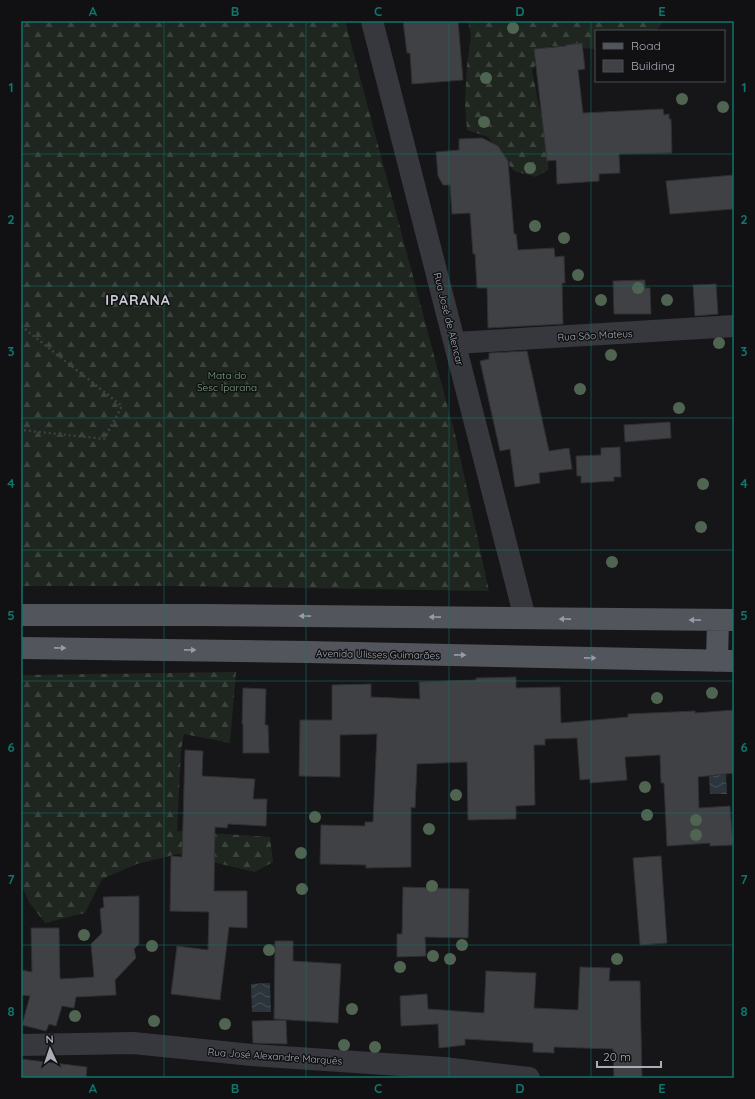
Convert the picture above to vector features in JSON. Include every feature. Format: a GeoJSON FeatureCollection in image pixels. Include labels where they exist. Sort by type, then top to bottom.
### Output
{"type":"FeatureCollection","features":[{"type":"Feature","properties":{"kind":"main road"},"geometry":{"type":"LineString","coordinates":[[21,615],[201,615],[726,620],[725,661]]}},
{"type":"Feature","properties":{"kind":"main road","name":"Avenida Ulisses Guimarães"},"geometry":{"type":"LineString","coordinates":[[21,648],[307,652],[725,661]]}},
{"type":"Feature","properties":{"kind":"street","name":"Rua José de Alencar"},"geometry":{"type":"LineString","coordinates":[[372,21],[525,618]]}},
{"type":"Feature","properties":{"kind":"street","name":"Rua São Mateus"},"geometry":{"type":"LineString","coordinates":[[455,343],[734,326]]}},
{"type":"Feature","properties":{"kind":"street","name":"Rua José Alexandre Marquês"},"geometry":{"type":"LineString","coordinates":[[21,1045],[133,1043],[252,1055],[444,1068],[529,1078]]}},
{"type":"Feature","properties":{"kind":"path"},"geometry":{"type":"LineString","coordinates":[[21,326],[122,406],[104,440],[21,430]]}},
{"type":"Feature","properties":{"kind":"green space","name":"Mata do Sesc Iparana"},"geometry":{"type":"Polygon","coordinates":[[[21,21],[345,21],[456,438],[489,591],[178,586],[21,586],[21,21]]]}},
{"type":"Feature","properties":{"kind":"green space"},"geometry":{"type":"Polygon","coordinates":[[[468,21],[664,21],[657,30],[595,30],[595,49],[550,46],[532,70],[539,106],[549,140],[548,170],[536,177],[514,171],[488,137],[467,130],[465,103],[467,65],[471,36],[468,21]]]}},
{"type":"Feature","properties":{"kind":"green space"},"geometry":{"type":"Polygon","coordinates":[[[236,672],[230,743],[184,734],[181,750],[177,831],[270,837],[273,862],[255,872],[178,854],[137,864],[102,879],[85,913],[45,923],[29,902],[21,884],[21,675],[236,672]]]}},
{"type":"Feature","properties":{"kind":"water"},"geometry":{"type":"Polygon","coordinates":[[[725,757],[727,794],[710,794],[708,758],[725,757]]]}},
{"type":"Feature","properties":{"kind":"water"},"geometry":{"type":"Polygon","coordinates":[[[270,983],[271,1012],[252,1012],[251,984],[270,983]]]}},
{"type":"Feature","properties":{"kind":"building"},"geometry":{"type":"Polygon","coordinates":[[[403,21],[458,21],[463,80],[412,84],[410,53],[407,53],[403,21]]]}},
{"type":"Feature","properties":{"kind":"building"},"geometry":{"type":"Polygon","coordinates":[[[582,43],[585,69],[578,70],[583,113],[663,109],[664,115],[669,114],[669,119],[671,119],[672,153],[619,154],[620,173],[599,174],[599,181],[557,184],[556,160],[547,161],[534,49],[582,43]]]}},
{"type":"Feature","properties":{"kind":"building"},"geometry":{"type":"Polygon","coordinates":[[[482,138],[498,146],[508,161],[514,234],[516,234],[518,250],[554,248],[555,257],[564,256],[565,283],[562,283],[563,324],[488,328],[487,288],[477,288],[470,213],[452,214],[450,185],[443,185],[438,176],[436,152],[459,150],[459,139],[482,138]]]}},
{"type":"Feature","properties":{"kind":"building"},"geometry":{"type":"Polygon","coordinates":[[[734,175],[734,209],[670,214],[666,181],[734,175]]]}},
{"type":"Feature","properties":{"kind":"building"},"geometry":{"type":"Polygon","coordinates":[[[645,280],[645,288],[650,288],[651,314],[614,314],[613,281],[645,280]]]}},
{"type":"Feature","properties":{"kind":"building"},"geometry":{"type":"Polygon","coordinates":[[[716,284],[718,314],[695,316],[693,285],[716,284]]]}},
{"type":"Feature","properties":{"kind":"building"},"geometry":{"type":"Polygon","coordinates":[[[527,351],[549,451],[569,448],[572,469],[539,473],[540,483],[515,487],[510,449],[500,451],[480,361],[489,359],[489,353],[527,351]]]}},
{"type":"Feature","properties":{"kind":"building"},"geometry":{"type":"Polygon","coordinates":[[[670,422],[671,438],[625,442],[624,425],[670,422]]]}},
{"type":"Feature","properties":{"kind":"building"},"geometry":{"type":"Polygon","coordinates":[[[620,447],[621,477],[614,477],[614,481],[581,483],[581,476],[577,476],[576,456],[601,455],[601,448],[620,447]]]}},
{"type":"Feature","properties":{"kind":"building"},"geometry":{"type":"Polygon","coordinates":[[[516,677],[516,688],[560,687],[561,723],[628,717],[628,714],[695,711],[695,713],[734,710],[734,773],[698,777],[699,808],[730,806],[733,845],[710,846],[710,843],[667,846],[664,783],[661,783],[660,755],[625,757],[627,780],[590,783],[590,779],[580,780],[577,738],[545,739],[545,745],[534,745],[535,805],[516,806],[516,819],[468,820],[467,762],[417,764],[415,808],[411,807],[411,867],[366,868],[366,865],[320,864],[321,825],[365,826],[365,822],[373,822],[377,734],[340,735],[340,777],[299,776],[300,720],[332,720],[332,685],[371,684],[371,697],[420,699],[419,682],[516,677]]]}},
{"type":"Feature","properties":{"kind":"building"},"geometry":{"type":"Polygon","coordinates":[[[243,688],[266,689],[265,725],[268,725],[269,753],[243,753],[243,688]]]}},
{"type":"Feature","properties":{"kind":"building"},"geometry":{"type":"Polygon","coordinates":[[[185,750],[203,751],[202,776],[255,779],[253,799],[267,799],[266,826],[228,824],[227,828],[215,827],[214,891],[247,891],[247,928],[229,927],[220,1000],[171,994],[177,946],[208,950],[209,912],[170,911],[171,856],[182,857],[185,750]]]}},
{"type":"Feature","properties":{"kind":"building"},"geometry":{"type":"Polygon","coordinates":[[[661,856],[667,943],[640,945],[633,858],[661,856]]]}},
{"type":"Feature","properties":{"kind":"building"},"geometry":{"type":"Polygon","coordinates":[[[403,887],[469,889],[468,938],[425,937],[426,956],[397,957],[397,934],[402,934],[403,887]]]}},
{"type":"Feature","properties":{"kind":"building"},"geometry":{"type":"Polygon","coordinates":[[[139,896],[139,944],[134,949],[136,958],[115,980],[116,995],[76,997],[74,1008],[62,1006],[56,1026],[49,1024],[46,1031],[22,1025],[30,996],[21,995],[21,970],[32,972],[31,928],[59,928],[60,979],[94,977],[91,944],[102,933],[100,909],[104,907],[103,897],[139,896]]]}},
{"type":"Feature","properties":{"kind":"building"},"geometry":{"type":"Polygon","coordinates":[[[275,941],[293,941],[293,961],[341,964],[338,1023],[274,1019],[275,941]]]}},
{"type":"Feature","properties":{"kind":"building"},"geometry":{"type":"Polygon","coordinates":[[[580,967],[610,968],[609,981],[640,981],[642,1078],[614,1078],[613,1049],[554,1047],[554,1053],[533,1052],[533,1043],[465,1039],[465,1045],[439,1048],[438,1024],[401,1026],[400,996],[427,994],[428,1009],[484,1013],[486,971],[536,973],[534,1008],[578,1010],[580,967]]]}},
{"type":"Feature","properties":{"kind":"building"},"geometry":{"type":"Polygon","coordinates":[[[286,1020],[287,1044],[253,1043],[252,1021],[286,1020]]]}},
{"type":"Feature","properties":{"kind":"building"},"geometry":{"type":"Polygon","coordinates":[[[21,1059],[87,1067],[86,1078],[21,1078],[21,1059]]]}},
{"type":"Feature","properties":{"kind":"district","name":"IPARANA"},"geometry":{"type":"Point","coordinates":[138,300]}}]}
